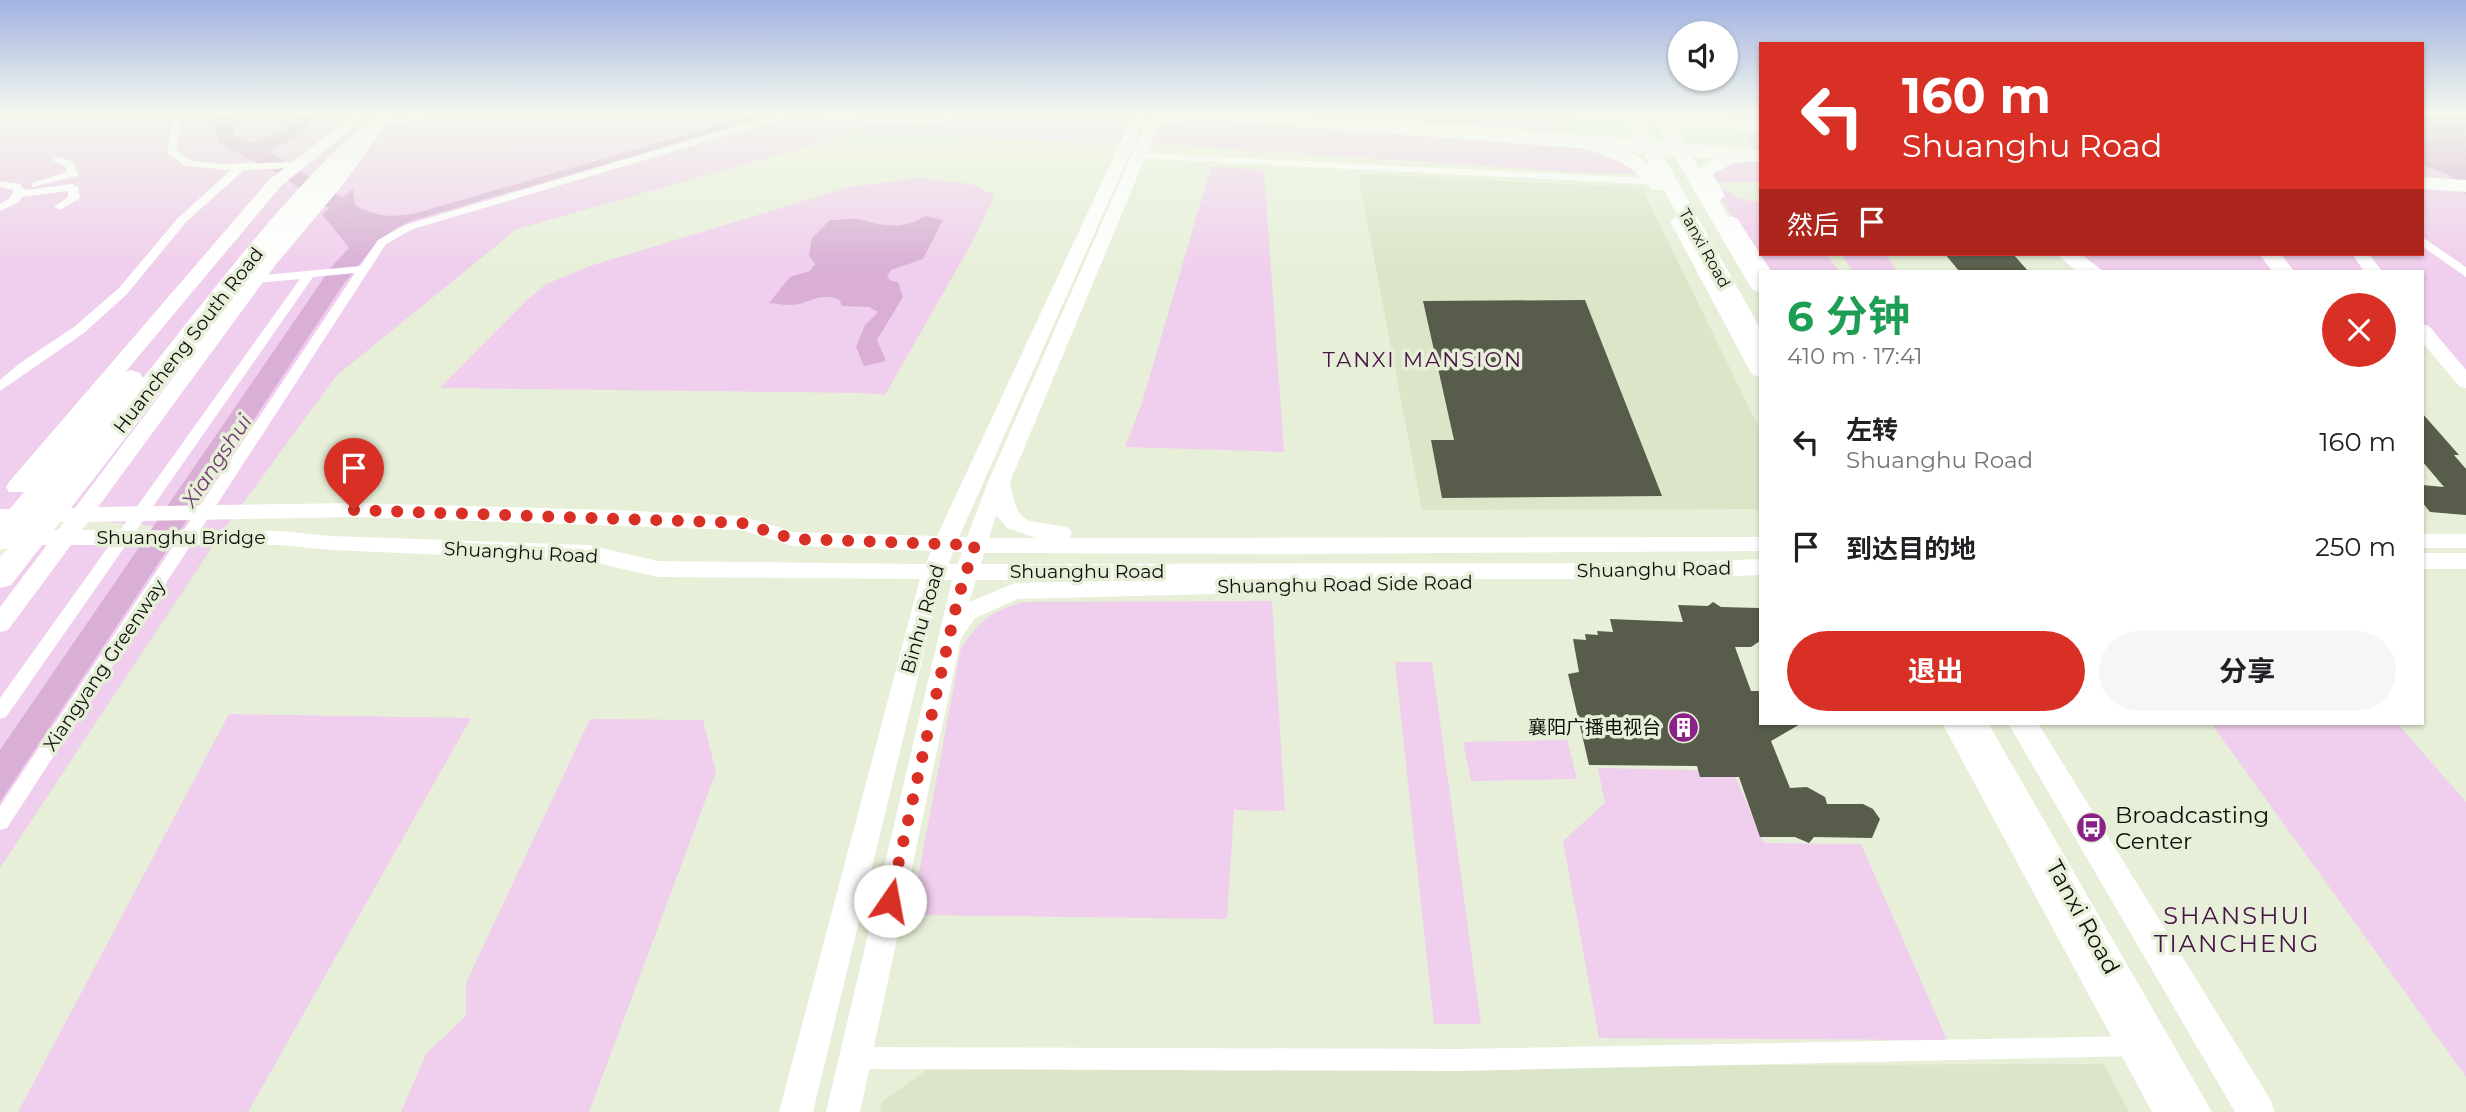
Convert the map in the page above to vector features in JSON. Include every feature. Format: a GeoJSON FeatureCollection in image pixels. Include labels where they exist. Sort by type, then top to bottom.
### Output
{"type":"FeatureCollection","features":[{"type":"Feature","properties":{"kind":"highway","name":"Huancheng South Road"},"geometry":{"type":"LineString","coordinates":[[0,578],[9,531],[213,276],[323,165]]}},
{"type":"Feature","properties":{"kind":"highway"},"geometry":{"type":"LineString","coordinates":[[2424,183],[2466,186]]}},
{"type":"Feature","properties":{"kind":"highway"},"geometry":{"type":"LineString","coordinates":[[2424,196],[2466,199]]}},
{"type":"Feature","properties":{"kind":"highway","name":"Huancheng South Road"},"geometry":{"type":"LineString","coordinates":[[9,531],[50,515],[287,204]]}},
{"type":"Feature","properties":{"kind":"highway"},"geometry":{"type":"LineString","coordinates":[[2070,256],[2090,270]]}},
{"type":"Feature","properties":{"kind":"highway"},"geometry":{"type":"LineString","coordinates":[[2272,256],[2282,270]]}},
{"type":"Feature","properties":{"kind":"main road"},"geometry":{"type":"LineString","coordinates":[[1640,165],[1662,182],[1678,221],[1698,235]]}},
{"type":"Feature","properties":{"kind":"main road","name":"Tanxi Road"},"geometry":{"type":"LineString","coordinates":[[1655,165],[1662,182],[1698,235],[1759,344]]}},
{"type":"Feature","properties":{"kind":"main road","name":"Tanxi Road"},"geometry":{"type":"LineString","coordinates":[[1689,165],[1731,228],[1759,284]]}},
{"type":"Feature","properties":{"kind":"main road"},"geometry":{"type":"LineString","coordinates":[[1714,165],[1704,173],[1731,228]]}},
{"type":"Feature","properties":{"kind":"main road","name":"Tanxi Road"},"geometry":{"type":"LineString","coordinates":[[1974,725],[2144,1046],[2193,1112]]}},
{"type":"Feature","properties":{"kind":"main road"},"geometry":{"type":"LineString","coordinates":[[2023,725],[2256,1112]]}},
{"type":"Feature","properties":{"kind":"street"},"geometry":{"type":"LineString","coordinates":[[60,207],[75,198],[70,165]]}},
{"type":"Feature","properties":{"kind":"street"},"geometry":{"type":"LineString","coordinates":[[204,165],[320,168]]}},
{"type":"Feature","properties":{"kind":"street"},"geometry":{"type":"LineString","coordinates":[[8,492],[323,165]]}},
{"type":"Feature","properties":{"kind":"street","name":"Xiangyang Greenway"},"geometry":{"type":"LineString","coordinates":[[0,822],[382,242],[409,227],[618,165]]}},
{"type":"Feature","properties":{"kind":"street","name":"Binhu Road"},"geometry":{"type":"LineString","coordinates":[[796,1112],[926,594],[946,543],[1121,165]]}},
{"type":"Feature","properties":{"kind":"street","name":"Binhu Road"},"geometry":{"type":"LineString","coordinates":[[843,1112],[948,638],[966,572],[999,482],[1134,165]]}},
{"type":"Feature","properties":{"kind":"street"},"geometry":{"type":"LineString","coordinates":[[1317,165],[1662,182]]}},
{"type":"Feature","properties":{"kind":"street"},"geometry":{"type":"LineString","coordinates":[[0,387],[25,366],[79,330],[123,291],[182,220],[241,167]]}},
{"type":"Feature","properties":{"kind":"street"},"geometry":{"type":"LineString","coordinates":[[0,208],[20,192],[73,174]]}},
{"type":"Feature","properties":{"kind":"street"},"geometry":{"type":"LineString","coordinates":[[0,184],[16,186],[20,192]]}},
{"type":"Feature","properties":{"kind":"street"},"geometry":{"type":"LineString","coordinates":[[20,192],[73,187]]}},
{"type":"Feature","properties":{"kind":"street"},"geometry":{"type":"LineString","coordinates":[[0,624],[257,278],[287,204]]}},
{"type":"Feature","properties":{"kind":"street"},"geometry":{"type":"LineString","coordinates":[[1678,221],[1759,369]]}},
{"type":"Feature","properties":{"kind":"street"},"geometry":{"type":"LineString","coordinates":[[1731,228],[1761,270]]}},
{"type":"Feature","properties":{"kind":"street"},"geometry":{"type":"LineString","coordinates":[[2424,242],[2466,273]]}},
{"type":"Feature","properties":{"kind":"street"},"geometry":{"type":"LineString","coordinates":[[257,278],[362,269]]}},
{"type":"Feature","properties":{"kind":"street"},"geometry":{"type":"LineString","coordinates":[[0,712],[313,274]]}},
{"type":"Feature","properties":{"kind":"street"},"geometry":{"type":"LineString","coordinates":[[2424,332],[2466,382]]}},
{"type":"Feature","properties":{"kind":"street"},"geometry":{"type":"LineString","coordinates":[[8,492],[68,456]]}},
{"type":"Feature","properties":{"kind":"street"},"geometry":{"type":"LineString","coordinates":[[999,482],[1005,510],[1017,523],[1038,533],[1759,547]]}},
{"type":"Feature","properties":{"kind":"street","name":"Shuanghu Road"},"geometry":{"type":"LineString","coordinates":[[354,510],[742,523],[793,539],[975,545],[1759,547]]}},
{"type":"Feature","properties":{"kind":"street","name":"Shuanghu Bridge"},"geometry":{"type":"LineString","coordinates":[[50,515],[354,510]]}},
{"type":"Feature","properties":{"kind":"street","name":"Shuanghu Bridge"},"geometry":{"type":"LineString","coordinates":[[9,531],[65,537],[255,537],[331,543]]}},
{"type":"Feature","properties":{"kind":"street"},"geometry":{"type":"LineString","coordinates":[[2424,541],[2466,541]]}},
{"type":"Feature","properties":{"kind":"street","name":"Shuanghu Road"},"geometry":{"type":"LineString","coordinates":[[331,543],[589,553],[658,569],[934,572],[1655,570],[1759,547]]}},
{"type":"Feature","properties":{"kind":"street"},"geometry":{"type":"LineString","coordinates":[[2424,561],[2466,561]]}},
{"type":"Feature","properties":{"kind":"street","name":"Shuanghu Road Side Road"},"geometry":{"type":"LineString","coordinates":[[948,638],[967,612],[993,598],[1015,591],[1050,588],[1189,588],[1304,582],[1759,579]]}},
{"type":"Feature","properties":{"kind":"street"},"geometry":{"type":"LineString","coordinates":[[1956,725],[2144,1046],[2171,1112]]}},
{"type":"Feature","properties":{"kind":"street"},"geometry":{"type":"LineString","coordinates":[[2039,725],[2276,1112]]}},
{"type":"Feature","properties":{"kind":"street"},"geometry":{"type":"LineString","coordinates":[[856,1058],[1461,1060],[2144,1046]]}},
{"type":"Feature","properties":{"kind":"shaded area"},"geometry":{"type":"Polygon","coordinates":[[[0,165],[742,165],[517,229],[336,376],[222,532],[0,868],[0,578],[32,537],[212,531],[0,513],[0,165]]]}},
{"type":"Feature","properties":{"kind":"shaded area"},"geometry":{"type":"Polygon","coordinates":[[[1470,165],[1628,165],[1650,174],[1470,165]]]}},
{"type":"Feature","properties":{"kind":"shaded area"},"geometry":{"type":"Polygon","coordinates":[[[1727,165],[1759,165],[1759,182],[1708,183],[1704,173],[1727,165]]]}},
{"type":"Feature","properties":{"kind":"shaded area"},"geometry":{"type":"Polygon","coordinates":[[[2424,166],[2449,175],[2466,195],[2466,381],[2424,329],[2424,270],[2377,270],[2366,256],[2424,256],[2424,166]]]}},
{"type":"Feature","properties":{"kind":"shaded area"},"geometry":{"type":"Polygon","coordinates":[[[1211,167],[1264,170],[1284,452],[1125,447],[1141,406],[1211,167]]]}},
{"type":"Feature","properties":{"kind":"shaded area"},"geometry":{"type":"Polygon","coordinates":[[[1358,174],[1642,188],[1759,428],[1759,509],[1422,510],[1358,174]]]}},
{"type":"Feature","properties":{"kind":"shaded area"},"geometry":{"type":"Polygon","coordinates":[[[918,178],[971,184],[995,195],[970,246],[885,395],[440,388],[546,284],[593,265],[850,187],[918,178]]]}},
{"type":"Feature","properties":{"kind":"shaded area"},"geometry":{"type":"Polygon","coordinates":[[[1719,189],[1729,190],[1735,198],[1759,202],[1759,256],[1828,256],[1838,270],[1766,270],[1717,192],[1719,189]]]}},
{"type":"Feature","properties":{"kind":"shaded area"},"geometry":{"type":"Polygon","coordinates":[[[1842,256],[1886,256],[1896,270],[1852,270],[1842,256]]]}},
{"type":"Feature","properties":{"kind":"shaded area"},"geometry":{"type":"Polygon","coordinates":[[[2064,256],[2362,256],[2372,270],[2078,270],[2064,256]]]}},
{"type":"Feature","properties":{"kind":"shaded area"},"geometry":{"type":"Polygon","coordinates":[[[1272,601],[1285,811],[1234,810],[1227,919],[911,915],[961,648],[987,618],[1024,602],[1272,601]]]}},
{"type":"Feature","properties":{"kind":"shaded area"},"geometry":{"type":"Polygon","coordinates":[[[1395,662],[1432,662],[1481,1024],[1434,1024],[1395,662]]]}},
{"type":"Feature","properties":{"kind":"shaded area"},"geometry":{"type":"Polygon","coordinates":[[[229,714],[471,718],[248,1112],[18,1112],[229,714]]]}},
{"type":"Feature","properties":{"kind":"shaded area"},"geometry":{"type":"Polygon","coordinates":[[[590,719],[703,720],[716,772],[589,1112],[401,1112],[426,1054],[466,1016],[466,983],[590,719]]]}},
{"type":"Feature","properties":{"kind":"shaded area"},"geometry":{"type":"Polygon","coordinates":[[[2212,725],[2399,725],[2466,802],[2466,1077],[2212,725]]]}},
{"type":"Feature","properties":{"kind":"shaded area"},"geometry":{"type":"Polygon","coordinates":[[[1567,740],[1577,779],[1471,781],[1463,742],[1567,740]]]}},
{"type":"Feature","properties":{"kind":"shaded area"},"geometry":{"type":"Polygon","coordinates":[[[1598,768],[1733,771],[1764,843],[1861,844],[1947,1040],[1599,1038],[1563,841],[1605,803],[1598,768]]]}},
{"type":"Feature","properties":{"kind":"shaded area"},"geometry":{"type":"Polygon","coordinates":[[[2104,1064],[2129,1112],[880,1112],[882,1102],[929,1068],[2104,1064]]]}},
{"type":"Feature","properties":{"kind":"water","name":"Xiangshui"},"geometry":{"type":"Polygon","coordinates":[[[582,165],[603,165],[411,221],[381,240],[345,282],[0,802],[0,750],[332,266],[349,248],[322,214],[353,189],[355,205],[379,215],[395,216],[420,212],[582,165]]]}},
{"type":"Feature","properties":{"kind":"water"},"geometry":{"type":"Polygon","coordinates":[[[2424,165],[2466,165],[2466,195],[2449,175],[2424,165]]]}},
{"type":"Feature","properties":{"kind":"water"},"geometry":{"type":"Polygon","coordinates":[[[926,216],[943,220],[923,259],[891,270],[887,277],[898,282],[903,297],[877,340],[886,361],[864,366],[856,347],[865,325],[878,312],[869,307],[842,306],[839,299],[828,297],[795,305],[769,303],[790,277],[810,271],[815,264],[809,256],[812,238],[830,220],[855,219],[895,226],[926,216]]]}},
{"type":"Feature","properties":{"kind":"building"},"geometry":{"type":"Polygon","coordinates":[[[1947,256],[2015,256],[2027,270],[1958,270],[1947,256]]]}},
{"type":"Feature","properties":{"kind":"building"},"geometry":{"type":"Polygon","coordinates":[[[1585,300],[1662,496],[1442,498],[1431,440],[1454,440],[1423,301],[1585,300]]]}},
{"type":"Feature","properties":{"kind":"building"},"geometry":{"type":"Polygon","coordinates":[[[2424,415],[2459,455],[2454,455],[2466,469],[2466,515],[2430,512],[2424,504],[2424,485],[2444,487],[2424,463],[2424,415]]]}},
{"type":"Feature","properties":{"kind":"building","name":"襄阳广播电视台"},"geometry":{"type":"Polygon","coordinates":[[[1713,602],[1721,607],[1759,608],[1759,642],[1751,647],[1735,647],[1751,691],[1759,691],[1759,725],[1799,725],[1771,741],[1790,788],[1807,787],[1825,797],[1827,804],[1863,804],[1873,809],[1880,819],[1872,838],[1814,837],[1809,843],[1795,837],[1760,837],[1739,777],[1700,777],[1697,766],[1589,765],[1568,674],[1579,672],[1573,639],[1586,640],[1585,634],[1598,635],[1597,631],[1613,632],[1610,619],[1683,622],[1678,605],[1708,606],[1713,602]]]}},
{"type":"Feature","properties":{"kind":"waterway","name":"Xiangshui"},"geometry":{"type":"LineString","coordinates":[[285,171],[372,227]]}},
{"type":"Feature","properties":{"kind":"place","name":"襄阳广播电视台"},"geometry":{"type":"Point","coordinates":[1684,727]}},
{"type":"Feature","properties":{"kind":"place","name":"Broadcasting Center"},"geometry":{"type":"Point","coordinates":[2092,828]}},
{"type":"Feature","properties":{"kind":"district","name":"TANXI MANSION"},"geometry":{"type":"Point","coordinates":[1423,360]}},
{"type":"Feature","properties":{"kind":"district","name":"SHANSHUI TIANCHENG"},"geometry":{"type":"Point","coordinates":[2237,930]}},
{"type":"Feature","properties":{"kind":"route"},"geometry":{"type":"LineString","coordinates":[[354,510],[742,523],[793,539],[975,545],[958,598],[890,901]]}}]}
